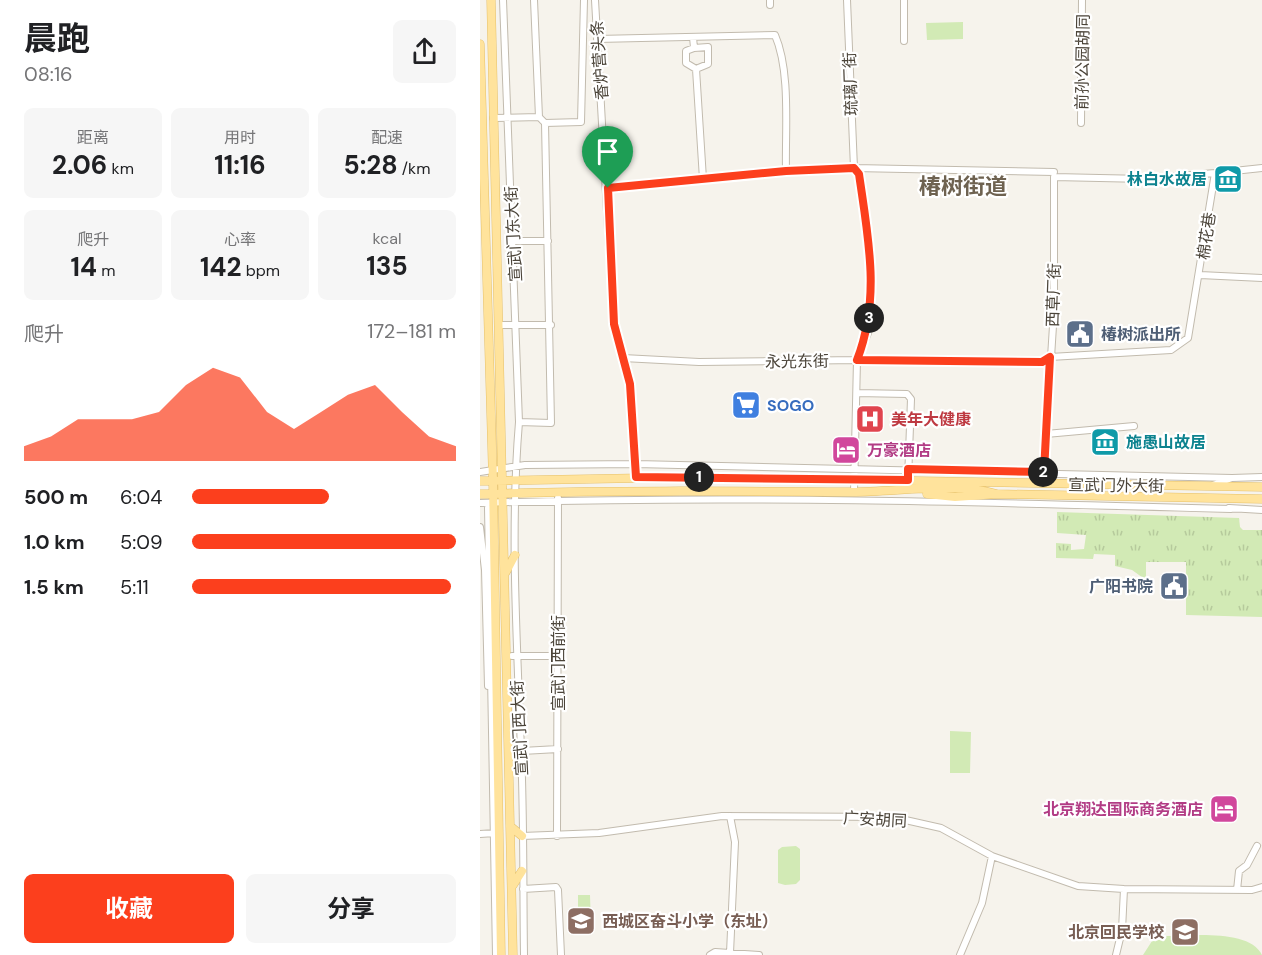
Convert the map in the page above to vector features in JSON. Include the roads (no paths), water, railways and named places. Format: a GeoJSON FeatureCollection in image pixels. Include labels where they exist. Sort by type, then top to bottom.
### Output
{"type":"FeatureCollection","features":[{"type":"Feature","properties":{"kind":"main road","name":"宣武门东大街"},"geometry":{"type":"LineString","coordinates":[[492,2],[503,480]]}},
{"type":"Feature","properties":{"kind":"main road","name":"宣武门东大街"},"geometry":{"type":"LineString","coordinates":[[480,44],[484,331],[491,481]]}},
{"type":"Feature","properties":{"kind":"main road","name":"宣武门外大街"},"geometry":{"type":"LineString","coordinates":[[480,481],[636,477],[1262,487]]}},
{"type":"Feature","properties":{"kind":"main road","name":"宣武门西大街"},"geometry":{"type":"LineString","coordinates":[[503,480],[513,955]]}},
{"type":"Feature","properties":{"kind":"main road","name":"宣武门西大街"},"geometry":{"type":"LineString","coordinates":[[491,481],[496,833],[501,955]]}},
{"type":"Feature","properties":{"kind":"main road","name":"宣武门外大街"},"geometry":{"type":"LineString","coordinates":[[480,494],[492,501],[503,492],[516,491],[558,495],[899,492],[951,489],[997,494],[1262,499]]}},
{"type":"Feature","properties":{"kind":"main road"},"geometry":{"type":"LineString","coordinates":[[505,573],[515,555]]}},
{"type":"Feature","properties":{"kind":"main road"},"geometry":{"type":"LineString","coordinates":[[510,826],[522,836]]}},
{"type":"Feature","properties":{"kind":"main road"},"geometry":{"type":"LineString","coordinates":[[513,885],[522,871]]}},
{"type":"Feature","properties":{"kind":"street","name":"宣武门东大街"},"geometry":{"type":"LineString","coordinates":[[503,0],[506,117],[514,241],[519,422],[516,479]]}},
{"type":"Feature","properties":{"kind":"street"},"geometry":{"type":"LineString","coordinates":[[519,422],[552,423],[545,123],[539,117],[534,0]]}},
{"type":"Feature","properties":{"kind":"street"},"geometry":{"type":"LineString","coordinates":[[545,123],[580,122],[584,0]]}},
{"type":"Feature","properties":{"kind":"street","name":"香炉营头条"},"geometry":{"type":"LineString","coordinates":[[595,0],[608,188],[613,313],[630,384],[636,477]]}},
{"type":"Feature","properties":{"kind":"street","name":"琉璃厂街"},"geometry":{"type":"LineString","coordinates":[[847,0],[854,168],[859,174],[871,275],[868,333],[857,360],[854,492]]}},
{"type":"Feature","properties":{"kind":"street"},"geometry":{"type":"LineString","coordinates":[[904,0],[904,41]]}},
{"type":"Feature","properties":{"kind":"street","name":"前孙公园胡同"},"geometry":{"type":"LineString","coordinates":[[1081,123],[1082,0]]}},
{"type":"Feature","properties":{"kind":"street"},"geometry":{"type":"LineString","coordinates":[[597,39],[775,35],[781,49],[786,171]]}},
{"type":"Feature","properties":{"kind":"street"},"geometry":{"type":"LineString","coordinates":[[693,37],[694,48]]}},
{"type":"Feature","properties":{"kind":"street"},"geometry":{"type":"LineString","coordinates":[[708,47],[708,64],[696,69],[686,63],[686,51],[708,47]]}},
{"type":"Feature","properties":{"kind":"street"},"geometry":{"type":"LineString","coordinates":[[696,69],[703,179]]}},
{"type":"Feature","properties":{"kind":"street"},"geometry":{"type":"LineString","coordinates":[[493,118],[539,117]]}},
{"type":"Feature","properties":{"kind":"street"},"geometry":{"type":"LineString","coordinates":[[608,188],[786,171],[854,168],[1145,179],[1262,168]]}},
{"type":"Feature","properties":{"kind":"street","name":"棉花巷"},"geometry":{"type":"LineString","coordinates":[[1200,275],[1215,173]]}},
{"type":"Feature","properties":{"kind":"street","name":"西草厂街"},"geometry":{"type":"LineString","coordinates":[[1043,484],[1054,310],[1054,174]]}},
{"type":"Feature","properties":{"kind":"street"},"geometry":{"type":"LineString","coordinates":[[514,241],[548,241]]}},
{"type":"Feature","properties":{"kind":"street"},"geometry":{"type":"LineString","coordinates":[[1200,275],[1262,278]]}},
{"type":"Feature","properties":{"kind":"street","name":"永光东街"},"geometry":{"type":"LineString","coordinates":[[623,358],[699,362],[857,360],[1042,362],[1050,357],[1171,350],[1188,338],[1200,275]]}},
{"type":"Feature","properties":{"kind":"street"},"geometry":{"type":"LineString","coordinates":[[498,325],[551,325]]}},
{"type":"Feature","properties":{"kind":"street"},"geometry":{"type":"LineString","coordinates":[[856,393],[898,393],[907,394],[911,399],[908,480]]}},
{"type":"Feature","properties":{"kind":"street"},"geometry":{"type":"LineString","coordinates":[[1046,434],[1134,426]]}},
{"type":"Feature","properties":{"kind":"street"},"geometry":{"type":"LineString","coordinates":[[480,473],[515,467],[636,464],[1262,477]]}},
{"type":"Feature","properties":{"kind":"street"},"geometry":{"type":"LineString","coordinates":[[480,473],[491,481]]}},
{"type":"Feature","properties":{"kind":"street"},"geometry":{"type":"LineString","coordinates":[[1208,487],[1232,478]]}},
{"type":"Feature","properties":{"kind":"street","name":"宣武门西大街"},"geometry":{"type":"LineString","coordinates":[[516,479],[515,656],[522,751],[524,955]]}},
{"type":"Feature","properties":{"kind":"street"},"geometry":{"type":"LineString","coordinates":[[480,503],[558,495],[952,501],[1262,510]]}},
{"type":"Feature","properties":{"kind":"street","name":"宣武门西前街"},"geometry":{"type":"LineString","coordinates":[[557,836],[558,495]]}},
{"type":"Feature","properties":{"kind":"street"},"geometry":{"type":"LineString","coordinates":[[1203,498],[1216,506],[1231,509]]}},
{"type":"Feature","properties":{"kind":"street","name":"宣武门西大街"},"geometry":{"type":"LineString","coordinates":[[480,527],[485,570],[487,680],[494,698]]}},
{"type":"Feature","properties":{"kind":"street"},"geometry":{"type":"LineString","coordinates":[[506,655],[558,656]]}},
{"type":"Feature","properties":{"kind":"street"},"geometry":{"type":"LineString","coordinates":[[522,751],[558,749]]}},
{"type":"Feature","properties":{"kind":"street"},"geometry":{"type":"LineString","coordinates":[[730,816],[735,842],[730,953]]}},
{"type":"Feature","properties":{"kind":"street","name":"广安胡同"},"geometry":{"type":"LineString","coordinates":[[522,836],[599,833],[730,816],[908,819],[941,828],[992,856],[1060,882],[1078,886],[1124,889],[1237,890],[1262,887]]}},
{"type":"Feature","properties":{"kind":"street"},"geometry":{"type":"LineString","coordinates":[[480,834],[496,833]]}},
{"type":"Feature","properties":{"kind":"street","name":"宣武门西大街"},"geometry":{"type":"LineString","coordinates":[[496,833],[496,955]]}},
{"type":"Feature","properties":{"kind":"street"},"geometry":{"type":"LineString","coordinates":[[1237,890],[1239,871],[1247,865],[1257,846]]}},
{"type":"Feature","properties":{"kind":"street"},"geometry":{"type":"LineString","coordinates":[[960,955],[982,903],[992,856]]}},
{"type":"Feature","properties":{"kind":"street"},"geometry":{"type":"LineString","coordinates":[[523,888],[556,887],[558,890],[561,955]]}},
{"type":"Feature","properties":{"kind":"street"},"geometry":{"type":"LineString","coordinates":[[1116,955],[1122,930],[1124,889]]}},
{"type":"Feature","properties":{"kind":"street","name":"广安胡同"},"geometry":{"type":"LineString","coordinates":[[1252,890],[1262,893]]}},
{"type":"Feature","properties":{"kind":"street"},"geometry":{"type":"LineString","coordinates":[[710,955],[715,952],[759,955]]}},
{"type":"Feature","properties":{"kind":"place","name":"林白水故居"},"geometry":{"type":"Point","coordinates":[1228,179]}},
{"type":"Feature","properties":{"kind":"place","name":"椿树派出所"},"geometry":{"type":"Point","coordinates":[1080,334]}},
{"type":"Feature","properties":{"kind":"place","name":"SOGO"},"geometry":{"type":"Point","coordinates":[746,405]}},
{"type":"Feature","properties":{"kind":"place","name":"美年大健康"},"geometry":{"type":"Point","coordinates":[870,419]}},
{"type":"Feature","properties":{"kind":"place","name":"施愚山故居"},"geometry":{"type":"Point","coordinates":[1105,442]}},
{"type":"Feature","properties":{"kind":"place","name":"万豪酒店"},"geometry":{"type":"Point","coordinates":[846,450]}},
{"type":"Feature","properties":{"kind":"place","name":"广阳书院"},"geometry":{"type":"Point","coordinates":[1174,586]}},
{"type":"Feature","properties":{"kind":"place","name":"北京翔达国际商务酒店"},"geometry":{"type":"Point","coordinates":[1224,809]}},
{"type":"Feature","properties":{"kind":"place","name":"西城区奋斗小学（东址）"},"geometry":{"type":"Point","coordinates":[581,921]}},
{"type":"Feature","properties":{"kind":"place","name":"北京回民学校"},"geometry":{"type":"Point","coordinates":[1185,932]}},
{"type":"Feature","properties":{"kind":"district","name":"椿树街道"},"geometry":{"type":"Point","coordinates":[963,186]}}]}
